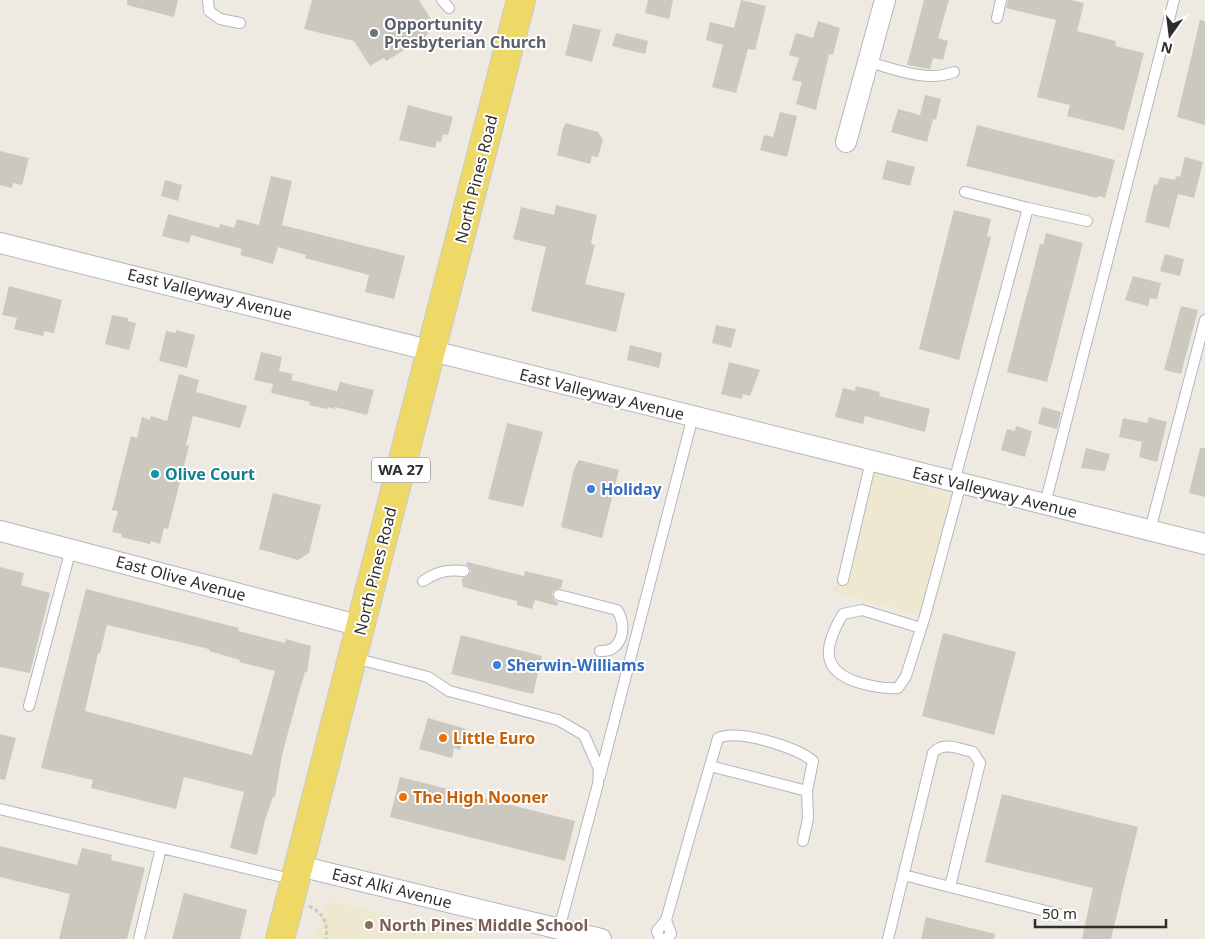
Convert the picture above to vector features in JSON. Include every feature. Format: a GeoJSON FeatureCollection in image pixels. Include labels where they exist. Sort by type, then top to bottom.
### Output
{"type":"FeatureCollection","features":[{"type":"Feature","properties":{"kind":"main road","name":"North Pines Road"},"geometry":{"type":"LineString","coordinates":[[280,939],[521,0]]}},
{"type":"Feature","properties":{"kind":"street"},"geometry":{"type":"LineString","coordinates":[[846,142],[885,0]]}},
{"type":"Feature","properties":{"kind":"street","name":"East Valleyway Avenue"},"geometry":{"type":"LineString","coordinates":[[0,243],[1205,544]]}},
{"type":"Feature","properties":{"kind":"street","name":"East Olive Avenue"},"geometry":{"type":"LineString","coordinates":[[0,531],[361,626]]}},
{"type":"Feature","properties":{"kind":"street","name":"East Alki Avenue"},"geometry":{"type":"LineString","coordinates":[[296,880],[559,929],[601,939]]}},
{"type":"Feature","properties":{"kind":"lane"},"geometry":{"type":"LineString","coordinates":[[208,0],[210,11],[220,20],[240,22]]}},
{"type":"Feature","properties":{"kind":"lane"},"geometry":{"type":"LineString","coordinates":[[442,0],[449,8]]}},
{"type":"Feature","properties":{"kind":"lane"},"geometry":{"type":"LineString","coordinates":[[997,18],[1001,0]]}},
{"type":"Feature","properties":{"kind":"lane"},"geometry":{"type":"LineString","coordinates":[[1045,504],[1174,0]]}},
{"type":"Feature","properties":{"kind":"lane"},"geometry":{"type":"LineString","coordinates":[[868,62],[924,77],[940,77],[954,72]]}},
{"type":"Feature","properties":{"kind":"lane"},"geometry":{"type":"LineString","coordinates":[[965,192],[1087,221]]}},
{"type":"Feature","properties":{"kind":"lane"},"geometry":{"type":"LineString","coordinates":[[922,628],[862,610],[843,614],[834,630],[829,652],[832,668],[845,678],[882,689],[898,688],[906,676],[922,628],[957,482],[1028,208]]}},
{"type":"Feature","properties":{"kind":"lane"},"geometry":{"type":"LineString","coordinates":[[1150,530],[1205,320]]}},
{"type":"Feature","properties":{"kind":"lane"},"geometry":{"type":"LineString","coordinates":[[559,929],[693,416]]}},
{"type":"Feature","properties":{"kind":"lane"},"geometry":{"type":"LineString","coordinates":[[843,580],[871,461]]}},
{"type":"Feature","properties":{"kind":"lane"},"geometry":{"type":"LineString","coordinates":[[30,706],[71,550]]}},
{"type":"Feature","properties":{"kind":"lane"},"geometry":{"type":"LineString","coordinates":[[423,581],[434,574],[445,571],[464,571]]}},
{"type":"Feature","properties":{"kind":"lane"},"geometry":{"type":"LineString","coordinates":[[559,595],[617,610],[623,618],[624,627],[616,647],[608,652],[600,651]]}},
{"type":"Feature","properties":{"kind":"lane"},"geometry":{"type":"LineString","coordinates":[[353,657],[428,678],[449,690],[558,720],[584,735],[598,769],[598,784]]}},
{"type":"Feature","properties":{"kind":"lane"},"geometry":{"type":"LineString","coordinates":[[660,939],[657,931],[666,920],[718,738],[725,735],[749,737],[802,752],[813,761],[807,791],[808,819],[803,841]]}},
{"type":"Feature","properties":{"kind":"lane"},"geometry":{"type":"LineString","coordinates":[[888,939],[933,753],[938,748],[945,746],[973,752],[980,763],[950,887]]}},
{"type":"Feature","properties":{"kind":"lane"},"geometry":{"type":"LineString","coordinates":[[710,766],[807,791]]}},
{"type":"Feature","properties":{"kind":"lane"},"geometry":{"type":"LineString","coordinates":[[0,809],[296,880]]}},
{"type":"Feature","properties":{"kind":"lane"},"geometry":{"type":"LineString","coordinates":[[139,939],[161,848]]}},
{"type":"Feature","properties":{"kind":"lane"},"geometry":{"type":"LineString","coordinates":[[904,875],[1062,915]]}},
{"type":"Feature","properties":{"kind":"lane"},"geometry":{"type":"LineString","coordinates":[[666,920],[671,934],[666,939]]}},
{"type":"Feature","properties":{"kind":"path"},"geometry":{"type":"LineString","coordinates":[[296,880],[322,913],[326,922],[326,939]]}},
{"type":"Feature","properties":{"kind":"shaded area"},"geometry":{"type":"Polygon","coordinates":[[[863,471],[962,496],[933,618],[833,592],[863,471]]]}},
{"type":"Feature","properties":{"kind":"shaded area","name":"North Pines Middle School"},"geometry":{"type":"Polygon","coordinates":[[[330,902],[478,939],[315,939],[322,910],[330,902]]]}},
{"type":"Feature","properties":{"kind":"building"},"geometry":{"type":"Polygon","coordinates":[[[127,0],[178,0],[174,17],[127,5],[127,0]]]}},
{"type":"Feature","properties":{"kind":"building","name":"Opportunity Presbyterian Church"},"geometry":{"type":"Polygon","coordinates":[[[312,0],[419,0],[432,21],[426,37],[386,61],[384,58],[370,66],[354,41],[304,29],[312,0]]]}},
{"type":"Feature","properties":{"kind":"building"},"geometry":{"type":"Polygon","coordinates":[[[648,0],[673,0],[669,19],[645,13],[648,0]]]}},
{"type":"Feature","properties":{"kind":"building"},"geometry":{"type":"Polygon","coordinates":[[[741,0],[766,6],[755,50],[748,49],[736,93],[712,87],[723,45],[706,40],[710,22],[734,28],[741,0]]]}},
{"type":"Feature","properties":{"kind":"building"},"geometry":{"type":"Polygon","coordinates":[[[924,0],[949,0],[938,38],[948,41],[943,60],[933,58],[930,69],[907,65],[924,0]]]}},
{"type":"Feature","properties":{"kind":"building"},"geometry":{"type":"Polygon","coordinates":[[[1008,0],[1071,0],[1084,3],[1077,31],[1116,41],[1115,46],[1144,53],[1124,130],[1067,116],[1070,105],[1037,97],[1056,20],[1006,8],[1008,0]]]}},
{"type":"Feature","properties":{"kind":"building"},"geometry":{"type":"Polygon","coordinates":[[[1200,20],[1205,21],[1205,125],[1177,117],[1200,20]]]}},
{"type":"Feature","properties":{"kind":"building"},"geometry":{"type":"Polygon","coordinates":[[[818,21],[840,28],[833,55],[829,54],[816,110],[796,104],[802,82],[792,80],[799,58],[789,55],[796,33],[813,38],[818,21]]]}},
{"type":"Feature","properties":{"kind":"building"},"geometry":{"type":"Polygon","coordinates":[[[573,24],[601,30],[592,62],[565,55],[573,24]]]}},
{"type":"Feature","properties":{"kind":"building"},"geometry":{"type":"Polygon","coordinates":[[[616,33],[648,41],[645,54],[612,46],[616,33]]]}},
{"type":"Feature","properties":{"kind":"building"},"geometry":{"type":"Polygon","coordinates":[[[925,95],[941,99],[936,120],[933,119],[927,142],[891,132],[898,109],[920,115],[925,95]]]}},
{"type":"Feature","properties":{"kind":"building"},"geometry":{"type":"Polygon","coordinates":[[[408,105],[453,117],[448,135],[443,134],[441,142],[437,141],[435,148],[399,140],[408,105]]]}},
{"type":"Feature","properties":{"kind":"building"},"geometry":{"type":"Polygon","coordinates":[[[780,112],[797,116],[787,157],[760,150],[764,135],[773,137],[780,112]]]}},
{"type":"Feature","properties":{"kind":"building"},"geometry":{"type":"Polygon","coordinates":[[[566,123],[598,132],[603,140],[598,157],[592,156],[590,164],[557,155],[563,128],[566,123]]]}},
{"type":"Feature","properties":{"kind":"building"},"geometry":{"type":"Polygon","coordinates":[[[977,125],[1115,160],[1105,198],[1098,196],[1097,198],[966,166],[977,125]]]}},
{"type":"Feature","properties":{"kind":"building"},"geometry":{"type":"Polygon","coordinates":[[[0,151],[29,158],[22,185],[13,183],[12,188],[0,185],[0,151]]]}},
{"type":"Feature","properties":{"kind":"building"},"geometry":{"type":"Polygon","coordinates":[[[1185,157],[1203,162],[1194,198],[1178,194],[1169,228],[1145,222],[1154,184],[1157,185],[1160,177],[1175,180],[1176,176],[1180,177],[1185,157]]]}},
{"type":"Feature","properties":{"kind":"building"},"geometry":{"type":"Polygon","coordinates":[[[887,160],[915,167],[910,186],[882,179],[887,160]]]}},
{"type":"Feature","properties":{"kind":"building"},"geometry":{"type":"Polygon","coordinates":[[[271,176],[292,181],[282,225],[405,256],[394,299],[365,292],[369,275],[305,258],[306,255],[278,247],[273,264],[240,255],[242,249],[191,235],[189,243],[162,236],[168,214],[219,228],[220,224],[234,228],[237,219],[259,225],[271,176]]]}},
{"type":"Feature","properties":{"kind":"building"},"geometry":{"type":"Polygon","coordinates":[[[165,180],[182,185],[178,201],[161,196],[165,180]]]}},
{"type":"Feature","properties":{"kind":"building"},"geometry":{"type":"Polygon","coordinates":[[[556,205],[597,215],[591,244],[595,245],[585,284],[625,293],[616,332],[531,311],[546,247],[513,239],[521,207],[554,215],[556,205]]]}},
{"type":"Feature","properties":{"kind":"building"},"geometry":{"type":"Polygon","coordinates":[[[954,210],[991,219],[987,236],[991,237],[959,360],[919,349],[954,210]]]}},
{"type":"Feature","properties":{"kind":"building"},"geometry":{"type":"Polygon","coordinates":[[[1046,233],[1083,243],[1047,382],[1007,372],[1040,244],[1043,245],[1046,233]]]}},
{"type":"Feature","properties":{"kind":"building"},"geometry":{"type":"Polygon","coordinates":[[[1165,254],[1184,259],[1180,276],[1160,271],[1165,254]]]}},
{"type":"Feature","properties":{"kind":"building"},"geometry":{"type":"Polygon","coordinates":[[[1133,276],[1161,283],[1157,299],[1150,298],[1148,306],[1125,300],[1133,276]]]}},
{"type":"Feature","properties":{"kind":"building"},"geometry":{"type":"Polygon","coordinates":[[[9,286],[62,300],[54,333],[44,331],[43,336],[14,329],[17,318],[2,315],[9,286]]]}},
{"type":"Feature","properties":{"kind":"building"},"geometry":{"type":"Polygon","coordinates":[[[1181,306],[1198,310],[1181,374],[1164,370],[1181,306]]]}},
{"type":"Feature","properties":{"kind":"building"},"geometry":{"type":"Polygon","coordinates":[[[112,315],[128,318],[128,321],[136,323],[129,350],[105,344],[112,315]]]}},
{"type":"Feature","properties":{"kind":"building"},"geometry":{"type":"Polygon","coordinates":[[[716,325],[736,329],[731,348],[712,343],[716,325]]]}},
{"type":"Feature","properties":{"kind":"building"},"geometry":{"type":"Polygon","coordinates":[[[176,330],[195,335],[187,368],[159,361],[166,331],[176,333],[176,330]]]}},
{"type":"Feature","properties":{"kind":"building"},"geometry":{"type":"Polygon","coordinates":[[[630,345],[662,353],[659,368],[627,360],[630,345]]]}},
{"type":"Feature","properties":{"kind":"building"},"geometry":{"type":"Polygon","coordinates":[[[261,352],[282,357],[279,371],[293,374],[291,380],[337,391],[340,382],[374,390],[367,415],[335,407],[335,409],[328,407],[327,409],[309,405],[310,402],[271,393],[273,384],[254,380],[261,352]]]}},
{"type":"Feature","properties":{"kind":"building"},"geometry":{"type":"Polygon","coordinates":[[[729,362],[760,370],[750,396],[743,394],[742,399],[721,394],[729,362]]]}},
{"type":"Feature","properties":{"kind":"building","name":"Olive Court"},"geometry":{"type":"Polygon","coordinates":[[[179,374],[199,380],[196,392],[247,406],[240,428],[193,416],[186,445],[189,446],[168,529],[164,528],[160,544],[151,541],[150,544],[121,537],[122,534],[112,532],[118,511],[112,510],[131,436],[137,438],[142,417],[150,420],[151,416],[167,421],[179,374]]]}},
{"type":"Feature","properties":{"kind":"building"},"geometry":{"type":"Polygon","coordinates":[[[856,386],[880,392],[879,396],[930,409],[925,432],[865,416],[863,424],[835,417],[843,388],[855,391],[856,386]]]}},
{"type":"Feature","properties":{"kind":"building"},"geometry":{"type":"Polygon","coordinates":[[[1042,407],[1061,412],[1057,429],[1038,424],[1042,407]]]}},
{"type":"Feature","properties":{"kind":"building"},"geometry":{"type":"Polygon","coordinates":[[[1149,417],[1167,422],[1157,462],[1139,457],[1142,442],[1119,437],[1123,418],[1147,423],[1149,417]]]}},
{"type":"Feature","properties":{"kind":"building"},"geometry":{"type":"Polygon","coordinates":[[[507,423],[543,432],[523,507],[488,499],[507,423]]]}},
{"type":"Feature","properties":{"kind":"building"},"geometry":{"type":"Polygon","coordinates":[[[1016,426],[1032,431],[1025,457],[1001,450],[1007,429],[1015,431],[1016,426]]]}},
{"type":"Feature","properties":{"kind":"building"},"geometry":{"type":"Polygon","coordinates":[[[1086,448],[1110,454],[1105,471],[1081,468],[1086,448]]]}},
{"type":"Feature","properties":{"kind":"building"},"geometry":{"type":"Polygon","coordinates":[[[1200,448],[1205,448],[1205,497],[1189,493],[1200,448]]]}},
{"type":"Feature","properties":{"kind":"building","name":"Holiday"},"geometry":{"type":"Polygon","coordinates":[[[579,460],[619,470],[602,538],[561,527],[574,469],[579,460]]]}},
{"type":"Feature","properties":{"kind":"building"},"geometry":{"type":"Polygon","coordinates":[[[273,493],[321,505],[309,553],[298,560],[259,549],[273,493]]]}},
{"type":"Feature","properties":{"kind":"building"},"geometry":{"type":"Polygon","coordinates":[[[467,562],[524,576],[525,571],[563,580],[561,588],[554,590],[552,594],[554,600],[558,602],[557,606],[535,600],[532,609],[517,605],[517,601],[463,587],[462,578],[467,577],[471,572],[466,564],[467,562]]]}},
{"type":"Feature","properties":{"kind":"building"},"geometry":{"type":"Polygon","coordinates":[[[0,567],[24,573],[21,585],[50,593],[30,673],[0,667],[0,567]]]}},
{"type":"Feature","properties":{"kind":"building"},"geometry":{"type":"Polygon","coordinates":[[[86,589],[239,628],[238,631],[285,643],[286,639],[311,646],[307,672],[305,672],[282,755],[275,797],[273,797],[265,820],[257,855],[230,848],[244,792],[184,777],[176,809],[91,788],[93,780],[41,768],[86,589]],[[107,625],[100,653],[98,653],[85,711],[252,755],[275,671],[239,662],[240,660],[209,651],[209,649],[107,625]]]}},
{"type":"Feature","properties":{"kind":"building"},"geometry":{"type":"Polygon","coordinates":[[[943,633],[1016,652],[994,735],[922,716],[943,633]]]}},
{"type":"Feature","properties":{"kind":"building","name":"Sherwin-Williams"},"geometry":{"type":"Polygon","coordinates":[[[461,635],[542,656],[533,694],[451,674],[461,635]]]}},
{"type":"Feature","properties":{"kind":"building","name":"Little Euro"},"geometry":{"type":"Polygon","coordinates":[[[428,718],[466,729],[460,750],[454,748],[452,758],[419,749],[428,718]]]}},
{"type":"Feature","properties":{"kind":"building"},"geometry":{"type":"Polygon","coordinates":[[[0,734],[16,738],[5,780],[0,779],[0,734]]]}},
{"type":"Feature","properties":{"kind":"building"},"geometry":{"type":"Polygon","coordinates":[[[400,777],[575,821],[565,861],[390,817],[400,777]]]}},
{"type":"Feature","properties":{"kind":"building"},"geometry":{"type":"Polygon","coordinates":[[[1002,794],[1138,827],[1111,939],[1082,939],[1093,888],[985,862],[1002,794]]]}},
{"type":"Feature","properties":{"kind":"building"},"geometry":{"type":"Polygon","coordinates":[[[0,846],[77,865],[82,848],[112,855],[111,860],[145,868],[127,939],[59,939],[70,894],[0,877],[0,846]]]}},
{"type":"Feature","properties":{"kind":"building"},"geometry":{"type":"Polygon","coordinates":[[[184,893],[247,910],[240,939],[172,939],[184,893]]]}},
{"type":"Feature","properties":{"kind":"building"},"geometry":{"type":"Polygon","coordinates":[[[926,917],[995,934],[994,939],[921,939],[926,917]]]}},
{"type":"Feature","properties":{"kind":"place","name":"Opportunity Presbyterian Church"},"geometry":{"type":"Point","coordinates":[374,33]}},
{"type":"Feature","properties":{"kind":"place","name":"Olive Court"},"geometry":{"type":"Point","coordinates":[155,474]}},
{"type":"Feature","properties":{"kind":"place","name":"Holiday"},"geometry":{"type":"Point","coordinates":[591,489]}},
{"type":"Feature","properties":{"kind":"place","name":"Sherwin-Williams"},"geometry":{"type":"Point","coordinates":[497,665]}},
{"type":"Feature","properties":{"kind":"place","name":"Little Euro"},"geometry":{"type":"Point","coordinates":[443,738]}},
{"type":"Feature","properties":{"kind":"place","name":"The High Nooner"},"geometry":{"type":"Point","coordinates":[403,797]}},
{"type":"Feature","properties":{"kind":"place","name":"North Pines Middle School"},"geometry":{"type":"Point","coordinates":[369,925]}}]}
